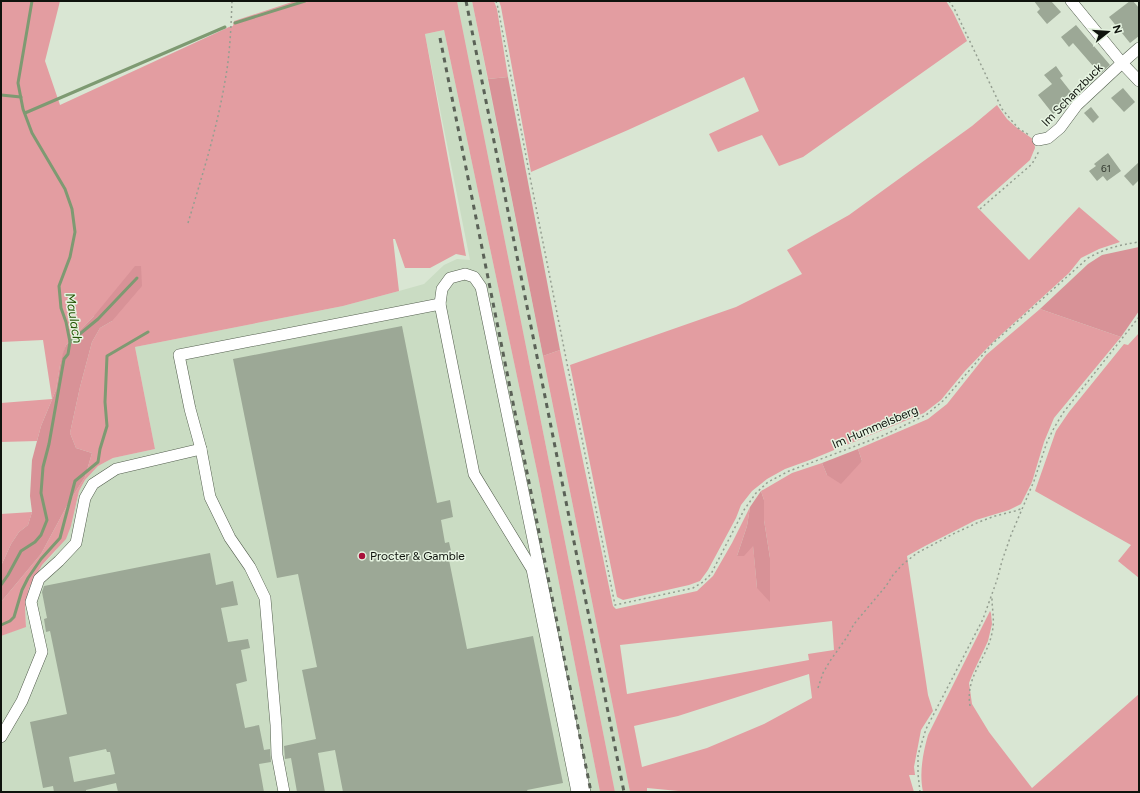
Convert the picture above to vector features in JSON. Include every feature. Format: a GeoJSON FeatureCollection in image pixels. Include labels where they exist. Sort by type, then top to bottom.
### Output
{"type":"FeatureCollection","features":[{"type":"Feature","properties":{"kind":"street","name":"Im Schanzbuck"},"geometry":{"type":"LineString","coordinates":[[1071,1],[1122,63],[1139,81]]}},
{"type":"Feature","properties":{"kind":"street","name":"Im Schanzbuck"},"geometry":{"type":"LineString","coordinates":[[1038,140],[1048,138],[1060,128],[1077,105],[1139,48]]}},
{"type":"Feature","properties":{"kind":"street"},"geometry":{"type":"LineString","coordinates":[[577,792],[532,569],[474,474],[440,304],[442,289],[450,278],[465,274],[474,276],[481,287],[585,792]]}},
{"type":"Feature","properties":{"kind":"street"},"geometry":{"type":"LineString","coordinates":[[284,792],[277,755],[276,725],[265,598],[250,567],[230,538],[210,497],[201,448],[190,409],[179,355],[440,304]]}},
{"type":"Feature","properties":{"kind":"street"},"geometry":{"type":"LineString","coordinates":[[1,738],[22,701],[42,652],[31,602],[38,579],[59,561],[76,543],[86,498],[93,484],[116,469],[201,448]]}},
{"type":"Feature","properties":{"kind":"path"},"geometry":{"type":"LineString","coordinates":[[188,224],[209,152],[225,79],[230,40],[232,1]]}},
{"type":"Feature","properties":{"kind":"path","name":"Im Hummelsberg"},"geometry":{"type":"LineString","coordinates":[[496,1],[615,605],[693,588],[703,582],[711,574],[744,510],[756,493],[768,482],[789,471],[882,436],[926,415],[944,400],[992,344],[1088,258],[1103,250],[1122,244],[1139,242]]}},
{"type":"Feature","properties":{"kind":"path"},"geometry":{"type":"LineString","coordinates":[[949,1],[954,8],[1002,109],[1018,128],[1038,140],[1038,153],[1032,164],[980,209]]}},
{"type":"Feature","properties":{"kind":"path"},"geometry":{"type":"LineString","coordinates":[[920,792],[918,755],[926,729],[983,619],[1009,542],[1034,482],[1047,442],[1063,413],[1139,318]]}},
{"type":"Feature","properties":{"kind":"path"},"geometry":{"type":"LineString","coordinates":[[818,688],[826,667],[847,637],[854,624],[902,565],[917,553],[953,534],[990,518],[1023,508]]}},
{"type":"Feature","properties":{"kind":"path"},"geometry":{"type":"LineString","coordinates":[[970,706],[968,699],[971,683],[992,633],[994,620],[991,596]]}},
{"type":"Feature","properties":{"kind":"shaded area"},"geometry":{"type":"Polygon","coordinates":[[[1,1],[60,1],[45,61],[60,105],[233,26],[234,21],[295,1],[457,1],[615,792],[600,792],[538,476],[444,30],[425,34],[466,256],[456,254],[430,268],[405,268],[395,239],[393,239],[399,291],[343,306],[135,347],[155,449],[113,458],[98,466],[85,480],[79,491],[71,526],[66,539],[42,565],[29,588],[25,608],[26,627],[1,636],[1,602],[41,554],[69,502],[85,477],[92,453],[76,448],[70,433],[92,342],[100,328],[112,321],[94,316],[66,345],[60,365],[56,390],[41,426],[37,441],[1,442],[1,403],[52,399],[43,340],[1,342],[1,1]]]}},
{"type":"Feature","properties":{"kind":"shaded area"},"geometry":{"type":"Polygon","coordinates":[[[457,1],[472,1],[630,792],[615,792],[457,1]]]}},
{"type":"Feature","properties":{"kind":"shaded area"},"geometry":{"type":"Polygon","coordinates":[[[472,1],[494,1],[497,9],[508,77],[488,79],[472,1]]]}},
{"type":"Feature","properties":{"kind":"shaded area"},"geometry":{"type":"Polygon","coordinates":[[[499,1],[946,1],[967,41],[803,157],[779,166],[762,135],[718,152],[709,134],[759,111],[744,77],[531,172],[499,1]]]}},
{"type":"Feature","properties":{"kind":"shaded area"},"geometry":{"type":"Polygon","coordinates":[[[444,30],[538,476],[600,792],[1,792],[1,636],[26,626],[25,608],[29,588],[42,565],[55,552],[71,526],[79,491],[85,480],[98,466],[113,458],[155,449],[135,347],[343,306],[424,284],[444,265],[457,259],[470,260],[425,34],[444,30]]]}},
{"type":"Feature","properties":{"kind":"shaded area"},"geometry":{"type":"Polygon","coordinates":[[[508,77],[560,350],[543,356],[488,79],[508,77]]]}},
{"type":"Feature","properties":{"kind":"shaded area"},"geometry":{"type":"Polygon","coordinates":[[[997,105],[1007,119],[1034,140],[1035,148],[1030,160],[977,207],[1029,260],[1079,207],[1120,242],[1099,249],[1081,258],[1069,273],[992,343],[965,371],[941,400],[924,413],[785,469],[767,479],[752,491],[741,505],[736,518],[708,570],[700,581],[689,585],[623,600],[617,597],[570,365],[736,307],[802,274],[787,250],[849,215],[972,126],[997,105]]]}},
{"type":"Feature","properties":{"kind":"shaded area"},"geometry":{"type":"Polygon","coordinates":[[[1139,247],[1139,311],[1121,337],[1040,309],[1088,264],[1102,255],[1139,247]]]}},
{"type":"Feature","properties":{"kind":"shaded area"},"geometry":{"type":"Polygon","coordinates":[[[135,266],[141,266],[142,286],[112,321],[100,328],[92,342],[80,387],[70,433],[76,448],[92,453],[85,477],[69,502],[41,554],[1,602],[1,566],[11,544],[19,532],[28,525],[32,512],[30,496],[32,460],[41,426],[56,390],[60,365],[66,345],[94,316],[135,266]]]}},
{"type":"Feature","properties":{"kind":"shaded area"},"geometry":{"type":"Polygon","coordinates":[[[1040,309],[1121,337],[1054,418],[1044,442],[1032,482],[1021,504],[1009,510],[976,520],[907,556],[928,695],[933,711],[921,730],[914,767],[915,775],[909,775],[914,792],[689,792],[647,788],[647,792],[630,792],[543,356],[560,350],[613,606],[616,609],[697,591],[713,576],[750,507],[747,526],[737,556],[753,545],[757,588],[770,558],[764,520],[764,500],[761,491],[792,473],[822,463],[827,475],[862,461],[858,449],[928,419],[947,404],[986,355],[1040,309]],[[832,621],[620,645],[627,694],[809,660],[808,654],[834,650],[832,621]],[[809,674],[678,716],[634,726],[642,767],[707,748],[764,724],[812,698],[809,674]]]}},
{"type":"Feature","properties":{"kind":"shaded area"},"geometry":{"type":"Polygon","coordinates":[[[1139,333],[1139,578],[1118,561],[1131,545],[1035,491],[1056,431],[1069,412],[1124,344],[1128,345],[1139,333]]]}},
{"type":"Feature","properties":{"kind":"shaded area"},"geometry":{"type":"Polygon","coordinates":[[[858,449],[862,461],[841,484],[827,475],[822,463],[858,449]]]}},
{"type":"Feature","properties":{"kind":"shaded area"},"geometry":{"type":"Polygon","coordinates":[[[761,491],[764,500],[764,520],[770,558],[770,602],[757,588],[753,546],[744,556],[737,556],[747,526],[750,507],[761,491]]]}},
{"type":"Feature","properties":{"kind":"shaded area"},"geometry":{"type":"Polygon","coordinates":[[[32,512],[28,525],[19,532],[11,544],[1,566],[1,514],[32,512]]]}},
{"type":"Feature","properties":{"kind":"shaded area"},"geometry":{"type":"Polygon","coordinates":[[[990,611],[992,624],[988,641],[969,683],[972,704],[989,732],[1032,788],[1139,694],[1139,792],[923,792],[921,778],[922,763],[928,735],[990,611]]]}},
{"type":"Feature","properties":{"kind":"building"},"geometry":{"type":"Polygon","coordinates":[[[1034,1],[1051,1],[1061,12],[1047,24],[1037,12],[1040,9],[1034,1]]]}},
{"type":"Feature","properties":{"kind":"building"},"geometry":{"type":"Polygon","coordinates":[[[1130,1],[1133,1],[1139,8],[1139,36],[1130,43],[1109,17],[1130,1]]]}},
{"type":"Feature","properties":{"kind":"building"},"geometry":{"type":"Polygon","coordinates":[[[1076,25],[1110,65],[1100,74],[1073,43],[1069,47],[1061,37],[1076,25]]]}},
{"type":"Feature","properties":{"kind":"building"},"geometry":{"type":"Polygon","coordinates":[[[1056,66],[1063,76],[1060,78],[1071,92],[1062,100],[1066,104],[1053,114],[1038,95],[1052,84],[1044,75],[1056,66]]]}},
{"type":"Feature","properties":{"kind":"building"},"geometry":{"type":"Polygon","coordinates":[[[1123,88],[1135,102],[1124,112],[1111,98],[1123,88]]]}},
{"type":"Feature","properties":{"kind":"building"},"geometry":{"type":"Polygon","coordinates":[[[1091,107],[1099,117],[1093,123],[1084,113],[1091,107]]]}},
{"type":"Feature","properties":{"kind":"building"},"geometry":{"type":"Polygon","coordinates":[[[1108,153],[1121,171],[1107,181],[1103,176],[1097,181],[1089,171],[1096,166],[1094,164],[1108,153]]]}},
{"type":"Feature","properties":{"kind":"building"},"geometry":{"type":"Polygon","coordinates":[[[1139,162],[1139,180],[1133,186],[1124,176],[1139,162]]]}},
{"type":"Feature","properties":{"kind":"building","name":"Procter & Gamble"},"geometry":{"type":"Polygon","coordinates":[[[402,326],[437,503],[450,500],[453,517],[441,520],[445,543],[449,542],[453,560],[449,560],[467,649],[533,636],[563,783],[527,790],[528,792],[343,792],[335,750],[318,753],[325,792],[297,792],[291,758],[285,759],[284,746],[316,739],[302,670],[317,667],[298,574],[277,578],[233,359],[402,326]]]}},
{"type":"Feature","properties":{"kind":"building"},"geometry":{"type":"Polygon","coordinates":[[[210,553],[216,585],[233,581],[238,605],[221,608],[228,642],[248,639],[250,648],[241,650],[247,681],[236,684],[245,728],[259,725],[264,750],[270,749],[271,762],[259,764],[264,792],[118,792],[116,783],[86,790],[86,792],[54,792],[53,786],[43,788],[30,722],[67,714],[50,631],[46,632],[44,619],[47,618],[42,592],[44,586],[210,553]],[[106,749],[69,757],[74,782],[115,774],[110,752],[107,752],[106,749]]]}},
{"type":"Feature","properties":{"kind":"waterway","name":"Maulach"},"geometry":{"type":"LineString","coordinates":[[1,585],[21,551],[35,542],[41,535],[47,520],[41,493],[43,467],[49,444],[64,359],[68,354],[70,342],[66,322],[61,308],[59,286],[70,257],[75,232],[72,209],[65,189],[32,133],[23,109],[18,83],[32,1]]}},
{"type":"Feature","properties":{"kind":"waterway"},"geometry":{"type":"LineString","coordinates":[[235,23],[305,1]]}},
{"type":"Feature","properties":{"kind":"waterway"},"geometry":{"type":"LineString","coordinates":[[25,113],[225,27]]}},
{"type":"Feature","properties":{"kind":"waterway"},"geometry":{"type":"LineString","coordinates":[[1,95],[21,97]]}},
{"type":"Feature","properties":{"kind":"waterway"},"geometry":{"type":"LineString","coordinates":[[70,342],[98,319],[137,278]]}},
{"type":"Feature","properties":{"kind":"waterway"},"geometry":{"type":"LineString","coordinates":[[1,625],[10,621],[14,617],[22,590],[28,578],[41,559],[60,538],[75,481],[98,462],[100,449],[107,426],[105,402],[107,356],[148,332]]}},
{"type":"Feature","properties":{"kind":"railway"},"geometry":{"type":"LineString","coordinates":[[466,1],[624,792]]}},
{"type":"Feature","properties":{"kind":"railway"},"geometry":{"type":"LineString","coordinates":[[440,38],[591,792]]}},
{"type":"Feature","properties":{"kind":"place","name":"Procter & Gamble"},"geometry":{"type":"Point","coordinates":[362,556]}}]}
